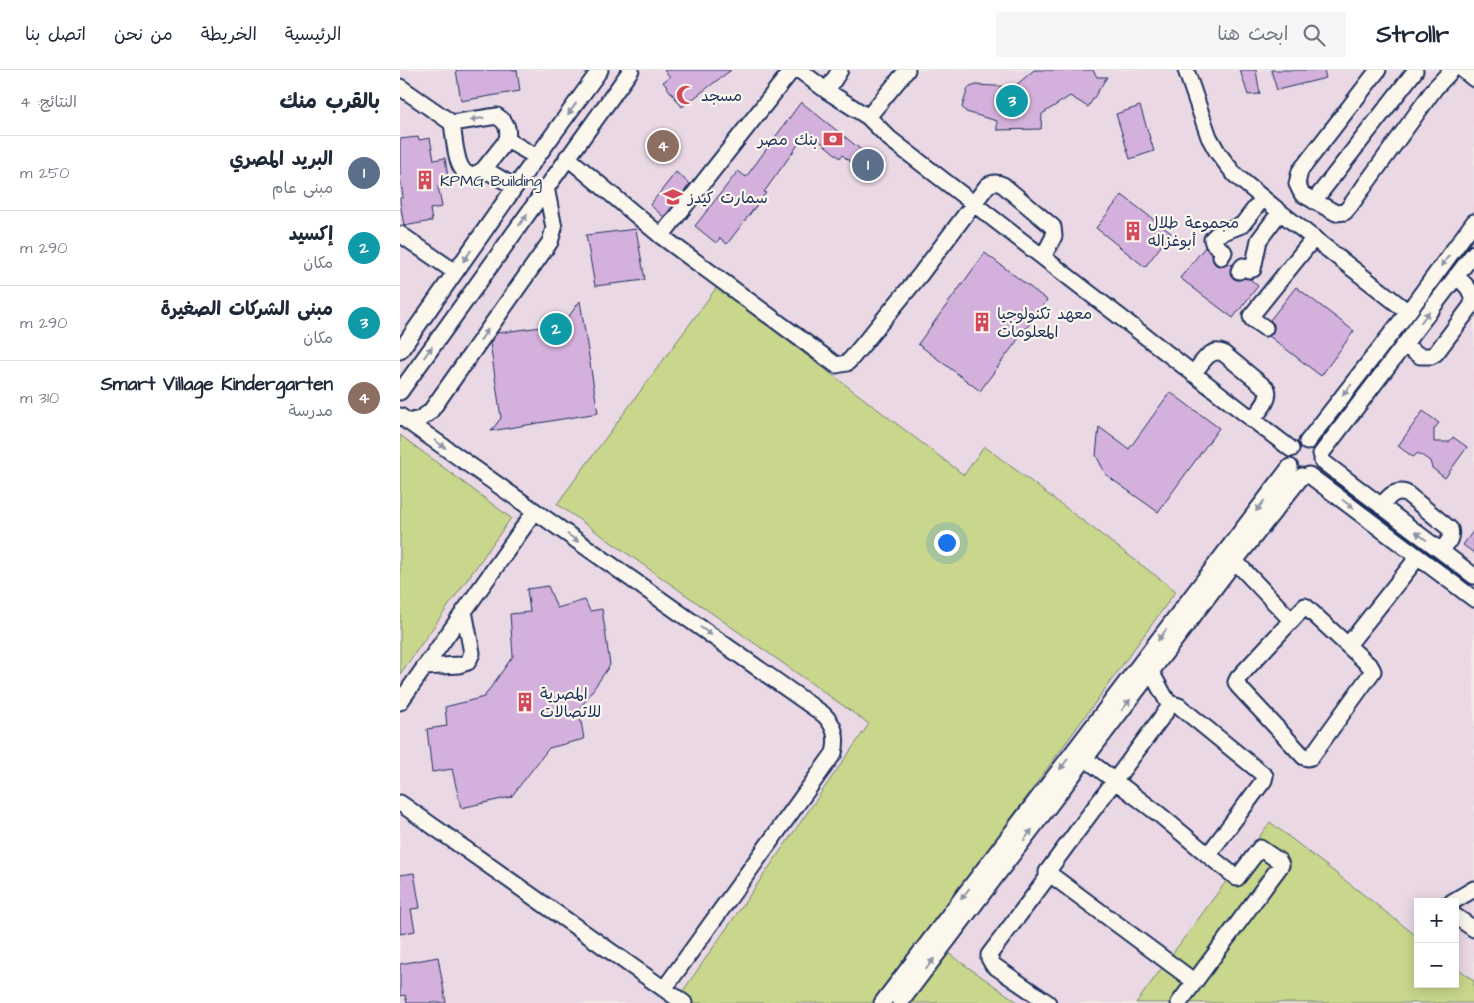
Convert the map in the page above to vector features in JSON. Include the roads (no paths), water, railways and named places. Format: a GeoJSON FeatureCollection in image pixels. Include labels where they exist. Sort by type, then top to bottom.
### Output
{"type":"FeatureCollection","features":[{"type":"Feature","properties":{"kind":"street"},"geometry":{"type":"LineString","coordinates":[[400,351],[600,70]]}},
{"type":"Feature","properties":{"kind":"street"},"geometry":{"type":"LineString","coordinates":[[400,392],[631,70]]}},
{"type":"Feature","properties":{"kind":"street"},"geometry":{"type":"LineString","coordinates":[[661,236],[792,70]]}},
{"type":"Feature","properties":{"kind":"street"},"geometry":{"type":"LineString","coordinates":[[799,70],[868,118],[890,139],[1291,449]]}},
{"type":"Feature","properties":{"kind":"street"},"geometry":{"type":"LineString","coordinates":[[827,91],[840,70]]}},
{"type":"Feature","properties":{"kind":"street"},"geometry":{"type":"LineString","coordinates":[[868,118],[907,70]]}},
{"type":"Feature","properties":{"kind":"street"},"geometry":{"type":"LineString","coordinates":[[1186,70],[1209,137],[1218,153],[1235,175],[1408,312]]}},
{"type":"Feature","properties":{"kind":"street"},"geometry":{"type":"LineString","coordinates":[[1378,70],[1300,171],[1297,184],[1302,194],[1336,213],[1345,212],[1435,88],[1452,70]]}},
{"type":"Feature","properties":{"kind":"street"},"geometry":{"type":"LineString","coordinates":[[1314,201],[1414,70],[1435,88]]}},
{"type":"Feature","properties":{"kind":"street"},"geometry":{"type":"LineString","coordinates":[[1462,70],[1474,78]]}},
{"type":"Feature","properties":{"kind":"street"},"geometry":{"type":"LineString","coordinates":[[400,87],[452,123],[497,116],[505,122],[509,130],[507,140],[484,169],[478,174],[470,175],[463,172],[459,166],[452,123]]}},
{"type":"Feature","properties":{"kind":"street"},"geometry":{"type":"LineString","coordinates":[[507,140],[537,158]]}},
{"type":"Feature","properties":{"kind":"street"},"geometry":{"type":"LineString","coordinates":[[567,157],[661,236],[831,362],[842,365],[851,359],[920,275],[973,202],[987,186],[998,183],[1003,185],[1053,226],[1054,236],[1043,256]]}},
{"type":"Feature","properties":{"kind":"street"},"geometry":{"type":"LineString","coordinates":[[484,169],[515,187]]}},
{"type":"Feature","properties":{"kind":"street"},"geometry":{"type":"LineString","coordinates":[[404,419],[420,419],[430,412],[550,242],[554,228],[546,187]]}},
{"type":"Feature","properties":{"kind":"street"},"geometry":{"type":"LineString","coordinates":[[1222,257],[1224,252],[1213,243],[1212,239],[1216,235],[1242,225],[1263,198]]}},
{"type":"Feature","properties":{"kind":"street"},"geometry":{"type":"LineString","coordinates":[[1239,271],[1242,266],[1249,270],[1254,269],[1259,240],[1280,212]]}},
{"type":"Feature","properties":{"kind":"street"},"geometry":{"type":"LineString","coordinates":[[1307,442],[1408,312],[1474,222]]}},
{"type":"Feature","properties":{"kind":"street"},"geometry":{"type":"LineString","coordinates":[[400,234],[455,272]]}},
{"type":"Feature","properties":{"kind":"street"},"geometry":{"type":"LineString","coordinates":[[1265,328],[1252,319],[1251,316],[1314,238]]}},
{"type":"Feature","properties":{"kind":"street"},"geometry":{"type":"LineString","coordinates":[[882,1003],[1300,472],[1318,470],[1322,458],[1474,253]]}},
{"type":"Feature","properties":{"kind":"street"},"geometry":{"type":"LineString","coordinates":[[1404,345],[1420,356],[1431,356],[1436,353],[1472,304],[1473,299],[1470,289],[1456,276]]}},
{"type":"Feature","properties":{"kind":"street"},"geometry":{"type":"LineString","coordinates":[[1193,374],[1210,353],[1216,351],[1223,353],[1266,389],[1268,393],[1266,401],[1252,420]]}},
{"type":"Feature","properties":{"kind":"street"},"geometry":{"type":"LineString","coordinates":[[404,419],[823,714],[830,720],[834,728],[836,744],[834,752],[664,989]]}},
{"type":"Feature","properties":{"kind":"street"},"geometry":{"type":"LineString","coordinates":[[1474,576],[1381,506],[1322,458],[1316,446],[1307,442],[1298,443],[1291,449],[1288,458],[1300,472],[1474,599]]}},
{"type":"Feature","properties":{"kind":"street"},"geometry":{"type":"LineString","coordinates":[[908,1000],[1300,472]]}},
{"type":"Feature","properties":{"kind":"street"},"geometry":{"type":"LineString","coordinates":[[1381,506],[1393,493],[1402,491],[1406,493],[1450,529],[1452,534],[1450,539],[1441,551]]}},
{"type":"Feature","properties":{"kind":"street"},"geometry":{"type":"LineString","coordinates":[[400,702],[535,511]]}},
{"type":"Feature","properties":{"kind":"street"},"geometry":{"type":"LineString","coordinates":[[1348,645],[1418,557]]}},
{"type":"Feature","properties":{"kind":"street"},"geometry":{"type":"LineString","coordinates":[[1235,561],[1291,620]]}},
{"type":"Feature","properties":{"kind":"street"},"geometry":{"type":"LineString","coordinates":[[1306,606],[1371,667],[1373,673],[1311,756],[1306,758],[1236,682],[1291,620],[1302,607],[1306,606]]}},
{"type":"Feature","properties":{"kind":"street"},"geometry":{"type":"LineString","coordinates":[[424,667],[459,665],[468,662],[472,653],[464,611]]}},
{"type":"Feature","properties":{"kind":"street"},"geometry":{"type":"LineString","coordinates":[[1151,672],[1170,706]]}},
{"type":"Feature","properties":{"kind":"street"},"geometry":{"type":"LineString","coordinates":[[1048,1003],[993,965],[989,958],[992,950],[1047,878],[1047,872],[1173,704],[1179,706],[1265,776],[1264,780],[1208,856]]}},
{"type":"Feature","properties":{"kind":"street"},"geometry":{"type":"LineString","coordinates":[[1086,759],[1160,815],[1237,878],[1260,848],[1279,861],[1281,865],[1179,1003]]}},
{"type":"Feature","properties":{"kind":"street"},"geometry":{"type":"LineString","coordinates":[[400,804],[684,1003]]}},
{"type":"Feature","properties":{"kind":"street"},"geometry":{"type":"LineString","coordinates":[[1047,872],[1195,982]]}},
{"type":"Feature","properties":{"kind":"street"},"geometry":{"type":"LineString","coordinates":[[1459,898],[1474,889]]}},
{"type":"Feature","properties":{"kind":"street"},"geometry":{"type":"LineString","coordinates":[[1459,919],[1474,930]]}},
{"type":"Feature","properties":{"kind":"place","name":"مسجد"},"geometry":{"type":"Point","coordinates":[686,95]}},
{"type":"Feature","properties":{"kind":"place","name":"مبنى الشركات الصغيرة"},"geometry":{"type":"Point","coordinates":[1012,101]}},
{"type":"Feature","properties":{"kind":"place","name":"بنك مصر"},"geometry":{"type":"Point","coordinates":[833,139]}},
{"type":"Feature","properties":{"kind":"place","name":"Smart Village Kindergarten"},"geometry":{"type":"Point","coordinates":[663,146]}},
{"type":"Feature","properties":{"kind":"place","name":"البريد المصري"},"geometry":{"type":"Point","coordinates":[868,165]}},
{"type":"Feature","properties":{"kind":"place","name":"KPMG Building"},"geometry":{"type":"Point","coordinates":[425,180]}},
{"type":"Feature","properties":{"kind":"place","name":"سمارت كيدز"},"geometry":{"type":"Point","coordinates":[673,197]}},
{"type":"Feature","properties":{"kind":"place","name":"مجموعة طلال أبوغزاله"},"geometry":{"type":"Point","coordinates":[1133,231]}},
{"type":"Feature","properties":{"kind":"place","name":"معهد تكنولوجيا المعلومات"},"geometry":{"type":"Point","coordinates":[982,322]}},
{"type":"Feature","properties":{"kind":"place","name":"إكسيد"},"geometry":{"type":"Point","coordinates":[556,329]}},
{"type":"Feature","properties":{"kind":"place","name":"المصرية للاتصالات"},"geometry":{"type":"Point","coordinates":[525,702]}}]}
